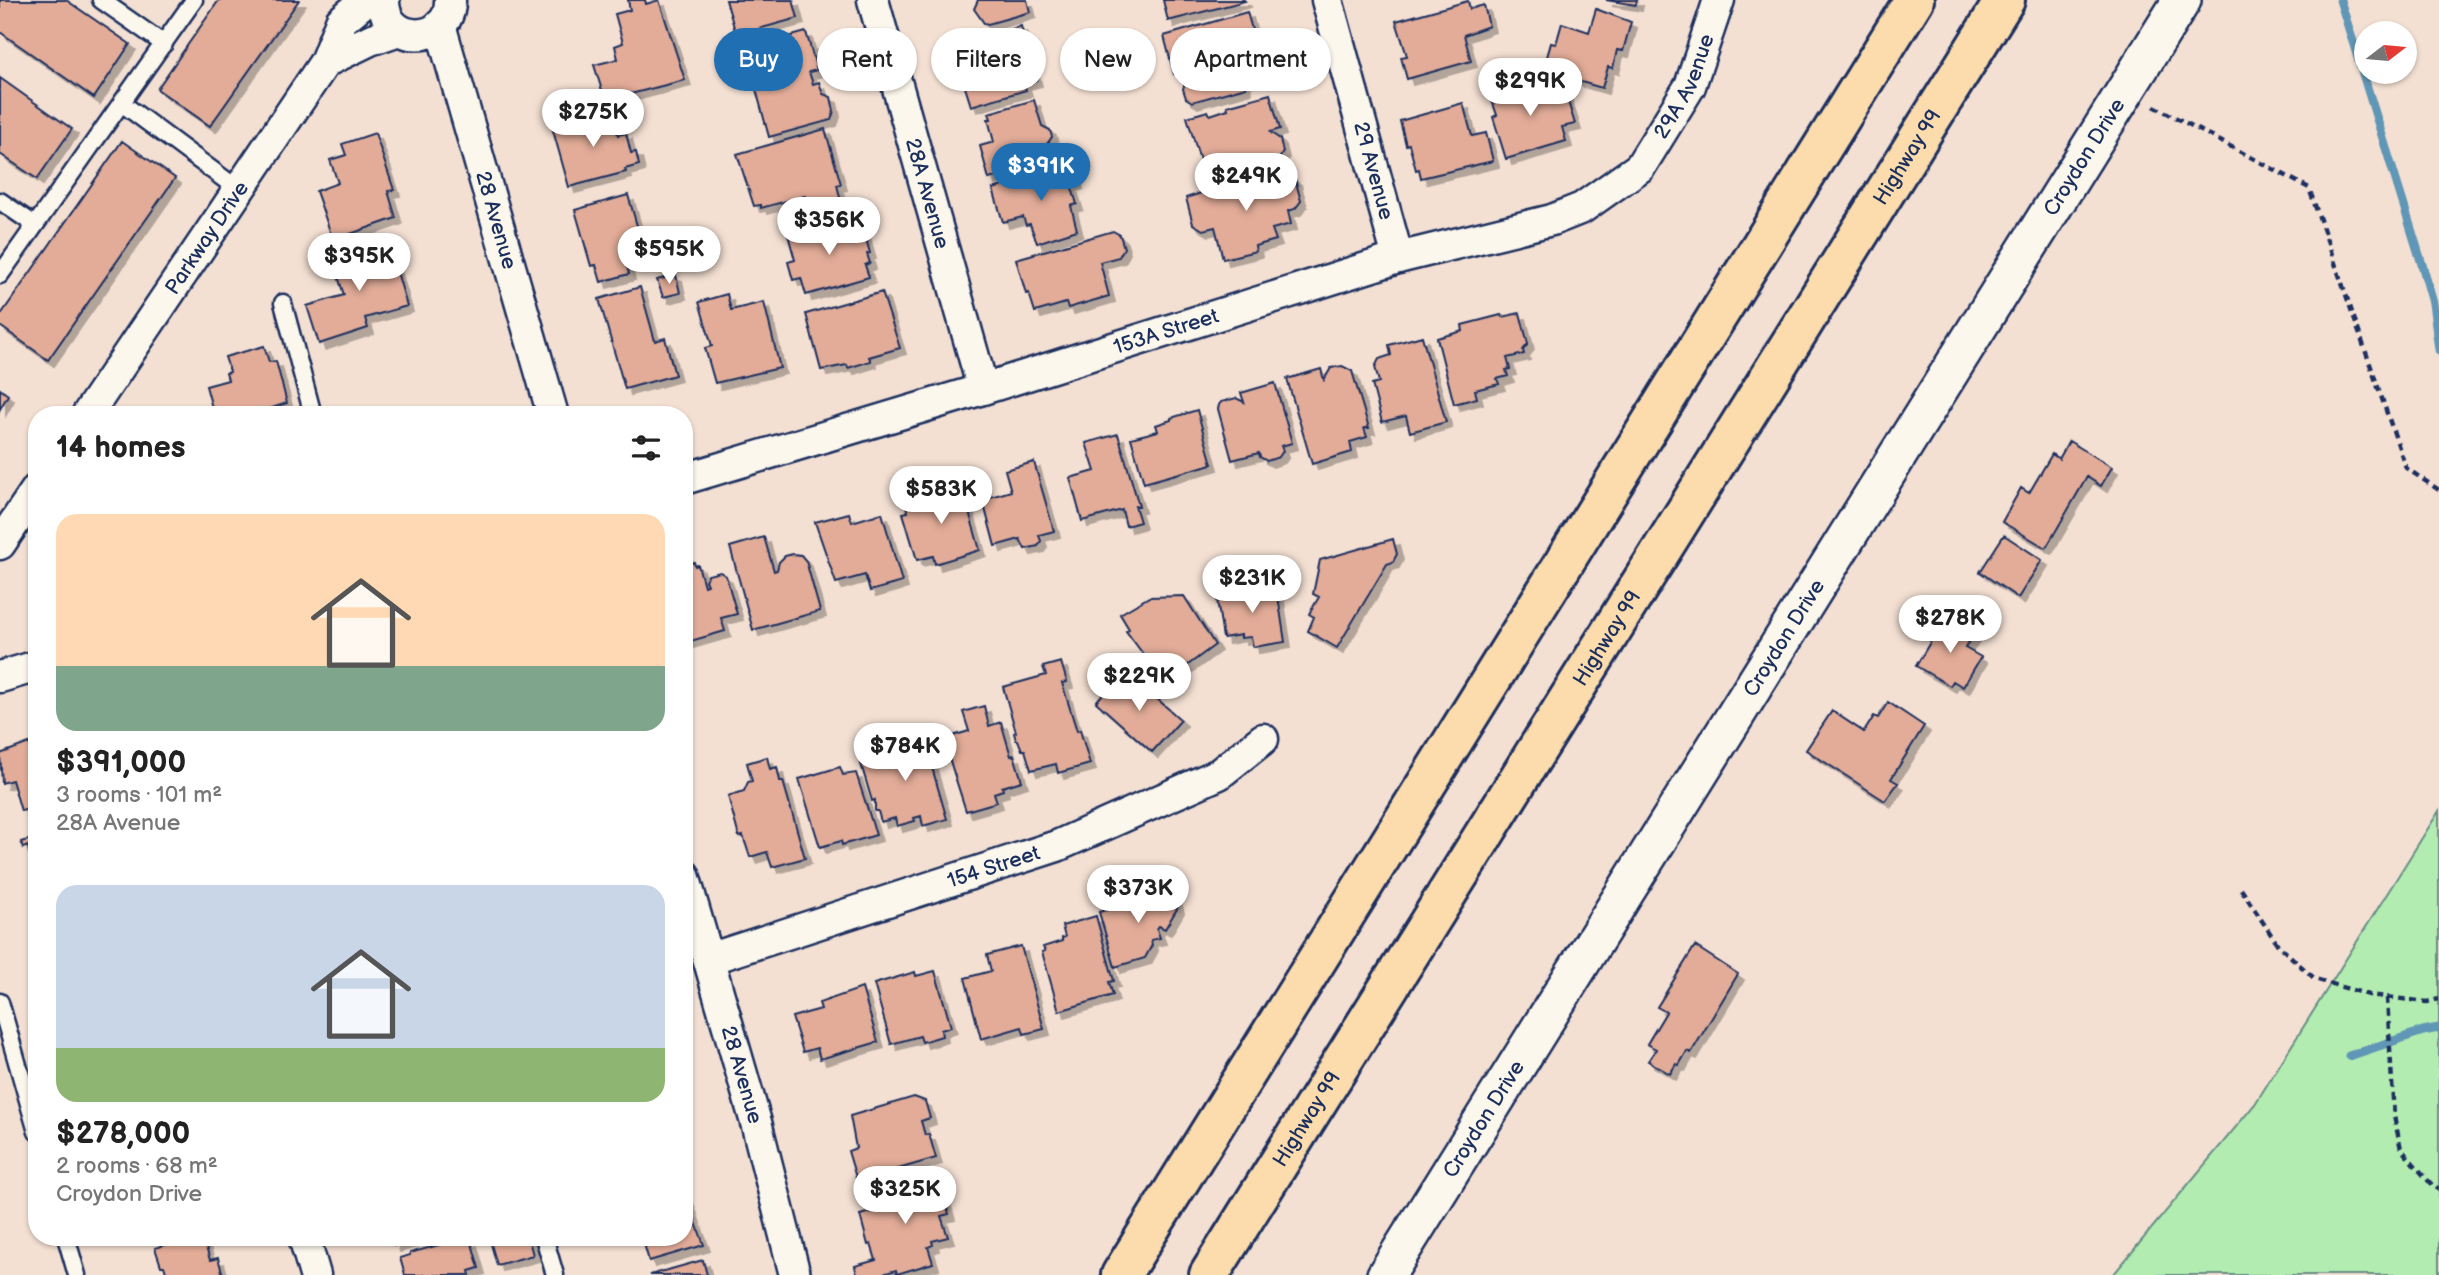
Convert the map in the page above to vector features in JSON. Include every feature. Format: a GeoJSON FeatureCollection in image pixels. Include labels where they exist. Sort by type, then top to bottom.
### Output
{"type":"FeatureCollection","features":[{"type":"Feature","properties":{"kind":"highway"},"geometry":{"type":"LineString","coordinates":[[1121,1275],[1914,0]]}},
{"type":"Feature","properties":{"kind":"highway","name":"Highway 99"},"geometry":{"type":"LineString","coordinates":[[1209,1275],[2005,0]]}},
{"type":"Feature","properties":{"kind":"street","name":"Parkway Drive"},"geometry":{"type":"LineString","coordinates":[[93,406],[325,62],[341,21],[366,0]]}},
{"type":"Feature","properties":{"kind":"street"},"geometry":{"type":"LineString","coordinates":[[384,0],[386,14],[398,30],[409,34],[431,32],[445,13]]}},
{"type":"Feature","properties":{"kind":"street","name":"28A Avenue"},"geometry":{"type":"LineString","coordinates":[[873,0],[982,389]]}},
{"type":"Feature","properties":{"kind":"street","name":"29 Avenue"},"geometry":{"type":"LineString","coordinates":[[1327,0],[1398,258]]}},
{"type":"Feature","properties":{"kind":"street","name":"29A Avenue"},"geometry":{"type":"LineString","coordinates":[[1640,167],[1690,86],[1719,0]]}},
{"type":"Feature","properties":{"kind":"street","name":"Croydon Drive"},"geometry":{"type":"LineString","coordinates":[[1386,1275],[2182,0]]}},
{"type":"Feature","properties":{"kind":"street","name":"28 Avenue"},"geometry":{"type":"LineString","coordinates":[[445,13],[551,406]]}},
{"type":"Feature","properties":{"kind":"street"},"geometry":{"type":"LineString","coordinates":[[325,62],[398,30]]}},
{"type":"Feature","properties":{"kind":"street","name":"153A Street"},"geometry":{"type":"LineString","coordinates":[[693,476],[1398,258],[1552,220],[1582,208],[1640,167]]}},
{"type":"Feature","properties":{"kind":"street"},"geometry":{"type":"LineString","coordinates":[[0,544],[28,502]]}},
{"type":"Feature","properties":{"kind":"street"},"geometry":{"type":"LineString","coordinates":[[0,677],[28,669]]}},
{"type":"Feature","properties":{"kind":"street","name":"154 Street"},"geometry":{"type":"LineString","coordinates":[[709,959],[1057,846],[1219,774],[1263,739]]}},
{"type":"Feature","properties":{"kind":"street","name":"28 Avenue"},"geometry":{"type":"LineString","coordinates":[[693,905],[757,1126],[795,1275]]}},
{"type":"Feature","properties":{"kind":"street"},"geometry":{"type":"LineString","coordinates":[[307,1246],[315,1275]]}},
{"type":"Feature","properties":{"kind":"lane"},"geometry":{"type":"LineString","coordinates":[[101,0],[164,44]]}},
{"type":"Feature","properties":{"kind":"lane"},"geometry":{"type":"LineString","coordinates":[[0,275],[194,0]]}},
{"type":"Feature","properties":{"kind":"lane"},"geometry":{"type":"LineString","coordinates":[[123,104],[239,190]]}},
{"type":"Feature","properties":{"kind":"lane"},"geometry":{"type":"LineString","coordinates":[[0,201],[35,225]]}},
{"type":"Feature","properties":{"kind":"lane"},"geometry":{"type":"LineString","coordinates":[[283,303],[311,406]]}},
{"type":"Feature","properties":{"kind":"lane"},"geometry":{"type":"LineString","coordinates":[[0,1002],[28,1100]]}},
{"type":"Feature","properties":{"kind":"lane"},"geometry":{"type":"LineString","coordinates":[[69,1246],[77,1275]]}},
{"type":"Feature","properties":{"kind":"lane"},"geometry":{"type":"LineString","coordinates":[[547,1246],[555,1275]]}},
{"type":"Feature","properties":{"kind":"path"},"geometry":{"type":"LineString","coordinates":[[2125,91],[2309,188],[2406,468],[2439,490]]}},
{"type":"Feature","properties":{"kind":"path"},"geometry":{"type":"LineString","coordinates":[[2241,889],[2278,945],[2315,979],[2387,998],[2427,1002],[2439,999]]}},
{"type":"Feature","properties":{"kind":"path"},"geometry":{"type":"LineString","coordinates":[[2387,998],[2394,1116],[2401,1149],[2432,1185],[2439,1189]]}},
{"type":"Feature","properties":{"kind":"green space"},"geometry":{"type":"Polygon","coordinates":[[[2439,811],[2439,1275],[2113,1275],[2255,1104],[2439,811]]]}},
{"type":"Feature","properties":{"kind":"building"},"geometry":{"type":"Polygon","coordinates":[[[0,0],[66,0],[130,44],[94,98],[0,32],[0,0]]]}},
{"type":"Feature","properties":{"kind":"building"},"geometry":{"type":"Polygon","coordinates":[[[219,0],[299,0],[210,126],[157,89],[219,0]]]}},
{"type":"Feature","properties":{"kind":"building"},"geometry":{"type":"Polygon","coordinates":[[[628,0],[645,0],[646,4],[659,0],[685,80],[606,103],[594,65],[618,59],[615,46],[623,43],[615,14],[630,10],[628,0]]]}},
{"type":"Feature","properties":{"kind":"building"},"geometry":{"type":"Polygon","coordinates":[[[726,0],[793,0],[798,18],[762,28],[734,28],[726,0]]]}},
{"type":"Feature","properties":{"kind":"building"},"geometry":{"type":"Polygon","coordinates":[[[978,0],[1027,0],[1030,12],[988,24],[984,23],[974,9],[978,0]]]}},
{"type":"Feature","properties":{"kind":"building"},"geometry":{"type":"Polygon","coordinates":[[[1163,0],[1244,0],[1245,1],[1168,21],[1163,0]]]}},
{"type":"Feature","properties":{"kind":"building"},"geometry":{"type":"Polygon","coordinates":[[[1606,0],[1637,0],[1636,5],[1606,0]]]}},
{"type":"Feature","properties":{"kind":"building"},"geometry":{"type":"Polygon","coordinates":[[[1468,1],[1470,9],[1484,5],[1489,26],[1464,35],[1471,61],[1407,79],[1401,57],[1407,56],[1396,21],[1468,1]]]}},
{"type":"Feature","properties":{"kind":"building"},"geometry":{"type":"Polygon","coordinates":[[[1596,9],[1631,22],[1623,51],[1617,50],[1613,68],[1608,67],[1602,88],[1543,71],[1551,43],[1556,44],[1562,23],[1589,32],[1596,9]]]}},
{"type":"Feature","properties":{"kind":"building"},"geometry":{"type":"Polygon","coordinates":[[[1247,12],[1252,28],[1192,28],[1247,12]]]}},
{"type":"Feature","properties":{"kind":"building"},"geometry":{"type":"Polygon","coordinates":[[[806,32],[817,70],[809,72],[813,84],[817,83],[817,91],[831,97],[834,111],[831,120],[769,137],[756,91],[803,91],[803,33],[806,32]]]}},
{"type":"Feature","properties":{"kind":"building"},"geometry":{"type":"Polygon","coordinates":[[[1170,34],[1170,59],[1164,36],[1170,34]]]}},
{"type":"Feature","properties":{"kind":"building"},"geometry":{"type":"Polygon","coordinates":[[[0,78],[72,129],[37,179],[0,154],[0,78]]]}},
{"type":"Feature","properties":{"kind":"building"},"geometry":{"type":"Polygon","coordinates":[[[1531,79],[1533,87],[1542,84],[1545,93],[1555,89],[1556,94],[1565,92],[1575,124],[1562,127],[1566,141],[1506,159],[1493,117],[1497,115],[1490,95],[1514,88],[1513,85],[1531,79]]]}},
{"type":"Feature","properties":{"kind":"building"},"geometry":{"type":"Polygon","coordinates":[[[966,91],[1023,91],[971,106],[966,91]]]}},
{"type":"Feature","properties":{"kind":"building"},"geometry":{"type":"Polygon","coordinates":[[[1184,91],[1232,91],[1192,102],[1186,98],[1184,91]]]}},
{"type":"Feature","properties":{"kind":"building"},"geometry":{"type":"Polygon","coordinates":[[[1270,94],[1280,129],[1270,132],[1280,139],[1283,152],[1278,161],[1272,160],[1222,175],[1216,155],[1200,160],[1187,117],[1208,111],[1210,115],[1228,109],[1227,106],[1270,94]]]}},
{"type":"Feature","properties":{"kind":"building"},"geometry":{"type":"Polygon","coordinates":[[[1034,100],[1042,126],[1050,130],[1052,137],[1047,144],[1051,161],[989,179],[980,146],[994,142],[989,113],[1034,100]]]}},
{"type":"Feature","properties":{"kind":"building"},"geometry":{"type":"Polygon","coordinates":[[[1463,103],[1472,136],[1486,133],[1493,161],[1421,178],[1409,144],[1406,145],[1400,121],[1463,103]]]}},
{"type":"Feature","properties":{"kind":"building"},"geometry":{"type":"Polygon","coordinates":[[[610,108],[618,135],[626,133],[631,153],[636,152],[639,165],[625,169],[626,172],[569,187],[552,127],[610,108]]]}},
{"type":"Feature","properties":{"kind":"building"},"geometry":{"type":"Polygon","coordinates":[[[825,129],[841,184],[837,185],[841,201],[809,210],[805,196],[761,208],[761,205],[754,206],[737,154],[825,129]]]}},
{"type":"Feature","properties":{"kind":"building"},"geometry":{"type":"Polygon","coordinates":[[[375,133],[394,190],[388,191],[396,218],[333,240],[316,191],[338,183],[330,160],[346,155],[342,144],[375,133]]]}},
{"type":"Feature","properties":{"kind":"building"},"geometry":{"type":"Polygon","coordinates":[[[122,141],[175,178],[48,360],[0,326],[0,316],[122,141]]]}},
{"type":"Feature","properties":{"kind":"building"},"geometry":{"type":"Polygon","coordinates":[[[1065,167],[1068,176],[1075,174],[1077,183],[1071,185],[1077,204],[1071,206],[1077,230],[1037,243],[1030,224],[1026,225],[1023,217],[1003,222],[993,189],[1065,167]]]}},
{"type":"Feature","properties":{"kind":"building"},"geometry":{"type":"Polygon","coordinates":[[[1287,174],[1295,179],[1301,201],[1295,209],[1288,211],[1291,224],[1272,229],[1276,240],[1255,246],[1256,251],[1223,259],[1215,227],[1203,230],[1193,224],[1186,198],[1287,174]]]}},
{"type":"Feature","properties":{"kind":"building"},"geometry":{"type":"Polygon","coordinates":[[[628,195],[640,236],[626,240],[631,257],[625,258],[629,274],[601,282],[596,265],[591,266],[575,210],[628,195]]]}},
{"type":"Feature","properties":{"kind":"building"},"geometry":{"type":"Polygon","coordinates":[[[861,221],[870,253],[867,254],[870,263],[865,265],[869,277],[806,295],[801,278],[793,280],[788,262],[795,260],[788,235],[815,227],[817,234],[861,221]]]}},
{"type":"Feature","properties":{"kind":"building"},"geometry":{"type":"Polygon","coordinates":[[[1113,231],[1120,235],[1124,248],[1119,257],[1100,262],[1109,296],[1068,308],[1066,303],[1035,312],[1029,293],[1026,294],[1016,259],[1113,231]]]}},
{"type":"Feature","properties":{"kind":"building"},"geometry":{"type":"Polygon","coordinates":[[[388,241],[407,306],[365,318],[368,328],[319,344],[307,306],[344,295],[332,258],[388,241]]]}},
{"type":"Feature","properties":{"kind":"building"},"geometry":{"type":"Polygon","coordinates":[[[676,275],[680,293],[663,297],[657,280],[676,275]]]}},
{"type":"Feature","properties":{"kind":"building"},"geometry":{"type":"Polygon","coordinates":[[[640,287],[655,341],[665,338],[675,375],[625,389],[599,299],[640,287]]]}},
{"type":"Feature","properties":{"kind":"building"},"geometry":{"type":"Polygon","coordinates":[[[882,292],[900,348],[869,357],[871,361],[848,368],[847,365],[821,370],[806,314],[882,292]]]}},
{"type":"Feature","properties":{"kind":"building"},"geometry":{"type":"Polygon","coordinates":[[[727,294],[731,310],[764,302],[780,368],[715,383],[705,348],[712,346],[699,302],[727,294]]]}},
{"type":"Feature","properties":{"kind":"building"},"geometry":{"type":"Polygon","coordinates":[[[1520,313],[1528,344],[1523,350],[1524,354],[1507,358],[1510,369],[1506,370],[1508,376],[1497,379],[1499,384],[1475,390],[1477,398],[1454,404],[1437,338],[1463,331],[1462,325],[1520,313]]]}},
{"type":"Feature","properties":{"kind":"building"},"geometry":{"type":"Polygon","coordinates":[[[1422,336],[1446,422],[1410,432],[1406,416],[1382,422],[1372,384],[1379,382],[1375,367],[1379,359],[1391,355],[1389,345],[1422,336]]]}},
{"type":"Feature","properties":{"kind":"building"},"geometry":{"type":"Polygon","coordinates":[[[264,346],[269,362],[276,361],[287,403],[278,406],[212,406],[206,386],[228,380],[226,373],[230,372],[225,357],[264,346]]]}},
{"type":"Feature","properties":{"kind":"building"},"geometry":{"type":"Polygon","coordinates":[[[1342,366],[1352,371],[1369,428],[1364,428],[1367,437],[1350,442],[1352,452],[1312,464],[1287,379],[1321,369],[1324,380],[1331,368],[1342,366]]]}},
{"type":"Feature","properties":{"kind":"building"},"geometry":{"type":"Polygon","coordinates":[[[1275,383],[1292,443],[1281,446],[1283,451],[1279,457],[1267,461],[1260,457],[1259,453],[1232,460],[1219,405],[1236,398],[1244,402],[1241,393],[1275,383]]]}},
{"type":"Feature","properties":{"kind":"building"},"geometry":{"type":"Polygon","coordinates":[[[0,389],[8,395],[0,409],[0,389]]]}},
{"type":"Feature","properties":{"kind":"building"},"geometry":{"type":"Polygon","coordinates":[[[1197,410],[1212,464],[1144,483],[1131,438],[1158,431],[1156,425],[1197,410]]]}},
{"type":"Feature","properties":{"kind":"building"},"geometry":{"type":"Polygon","coordinates":[[[1118,434],[1139,506],[1135,506],[1140,522],[1126,526],[1122,510],[1082,521],[1070,478],[1095,471],[1086,443],[1118,434]]]}},
{"type":"Feature","properties":{"kind":"building"},"geometry":{"type":"Polygon","coordinates":[[[2069,441],[2112,467],[2101,486],[2087,477],[2046,548],[2002,522],[2021,488],[2029,493],[2052,454],[2059,459],[2069,441]]]}},
{"type":"Feature","properties":{"kind":"building"},"geometry":{"type":"Polygon","coordinates":[[[1034,462],[1054,531],[1039,535],[1041,541],[1038,546],[1025,549],[1020,539],[995,546],[983,501],[1011,491],[1005,470],[1034,462]]]}},
{"type":"Feature","properties":{"kind":"building"},"geometry":{"type":"Polygon","coordinates":[[[955,486],[963,491],[980,550],[935,564],[933,556],[917,560],[903,513],[908,512],[904,501],[932,493],[939,497],[944,488],[955,486]]]}},
{"type":"Feature","properties":{"kind":"building"},"geometry":{"type":"Polygon","coordinates":[[[849,513],[852,522],[882,513],[902,582],[870,591],[865,575],[836,583],[815,522],[849,513]]]}},
{"type":"Feature","properties":{"kind":"building"},"geometry":{"type":"Polygon","coordinates":[[[2004,535],[2042,560],[2018,598],[1980,572],[2004,535]]]}},
{"type":"Feature","properties":{"kind":"building"},"geometry":{"type":"Polygon","coordinates":[[[764,537],[774,571],[785,556],[801,555],[806,561],[820,611],[753,630],[730,547],[764,537]]]}},
{"type":"Feature","properties":{"kind":"building"},"geometry":{"type":"Polygon","coordinates":[[[1393,539],[1397,554],[1393,562],[1387,564],[1337,648],[1308,631],[1314,617],[1309,614],[1319,597],[1313,594],[1320,560],[1393,539]]]}},
{"type":"Feature","properties":{"kind":"building"},"geometry":{"type":"Polygon","coordinates":[[[693,562],[695,566],[698,565],[704,586],[707,585],[705,580],[708,575],[720,572],[726,576],[737,614],[721,618],[725,631],[693,640],[693,562]]]}},
{"type":"Feature","properties":{"kind":"building"},"geometry":{"type":"Polygon","coordinates":[[[1276,583],[1285,642],[1253,647],[1251,637],[1241,638],[1241,635],[1223,638],[1216,593],[1276,583]]]}},
{"type":"Feature","properties":{"kind":"building"},"geometry":{"type":"Polygon","coordinates":[[[1184,596],[1215,645],[1169,679],[1155,664],[1147,669],[1139,658],[1143,654],[1126,631],[1129,629],[1120,614],[1149,597],[1184,596]]]}},
{"type":"Feature","properties":{"kind":"building"},"geometry":{"type":"Polygon","coordinates":[[[1945,617],[1974,634],[1965,648],[1981,657],[1963,687],[1953,681],[1950,686],[1916,666],[1945,617]]]}},
{"type":"Feature","properties":{"kind":"building"},"geometry":{"type":"Polygon","coordinates":[[[1061,662],[1067,682],[1062,683],[1090,764],[1058,773],[1056,764],[1031,770],[1025,750],[1022,750],[1016,740],[1003,687],[1046,675],[1043,667],[1061,662]]]}},
{"type":"Feature","properties":{"kind":"building"},"geometry":{"type":"Polygon","coordinates":[[[1136,680],[1181,720],[1152,752],[1096,702],[1113,682],[1125,692],[1136,680]]]}},
{"type":"Feature","properties":{"kind":"building"},"geometry":{"type":"Polygon","coordinates":[[[1888,702],[1924,726],[1891,779],[1898,783],[1885,801],[1806,750],[1832,711],[1864,732],[1874,716],[1878,718],[1888,702]]]}},
{"type":"Feature","properties":{"kind":"building"},"geometry":{"type":"Polygon","coordinates":[[[984,706],[989,726],[1001,722],[1022,781],[1002,787],[1003,790],[994,793],[997,802],[966,811],[943,739],[969,731],[963,712],[984,706]]]}},
{"type":"Feature","properties":{"kind":"building"},"geometry":{"type":"Polygon","coordinates":[[[911,727],[922,733],[947,819],[923,826],[921,816],[914,818],[915,821],[897,826],[895,818],[881,822],[861,764],[895,752],[896,755],[902,753],[896,732],[911,727]]]}},
{"type":"Feature","properties":{"kind":"building"},"geometry":{"type":"Polygon","coordinates":[[[28,743],[28,809],[21,811],[12,780],[2,783],[0,754],[28,743]]]}},
{"type":"Feature","properties":{"kind":"building"},"geometry":{"type":"Polygon","coordinates":[[[767,757],[770,769],[777,767],[780,781],[783,781],[805,858],[772,867],[767,852],[750,857],[743,836],[739,837],[728,796],[744,791],[748,782],[752,781],[747,763],[767,757]]]}},
{"type":"Feature","properties":{"kind":"building"},"geometry":{"type":"Polygon","coordinates":[[[840,767],[843,775],[856,773],[876,835],[842,845],[841,841],[820,847],[799,779],[840,767]]]}},
{"type":"Feature","properties":{"kind":"building"},"geometry":{"type":"Polygon","coordinates":[[[28,840],[28,846],[23,848],[21,842],[28,840]]]}},
{"type":"Feature","properties":{"kind":"building"},"geometry":{"type":"Polygon","coordinates":[[[1172,886],[1178,907],[1165,929],[1159,926],[1157,929],[1160,938],[1151,940],[1152,945],[1145,958],[1115,967],[1099,912],[1126,904],[1125,901],[1140,896],[1147,896],[1146,893],[1172,886]]]}},
{"type":"Feature","properties":{"kind":"building"},"geometry":{"type":"Polygon","coordinates":[[[1096,916],[1114,981],[1109,982],[1113,995],[1059,1011],[1042,952],[1045,951],[1043,947],[1062,941],[1065,937],[1062,926],[1096,916]]]}},
{"type":"Feature","properties":{"kind":"building"},"geometry":{"type":"Polygon","coordinates":[[[1021,946],[1044,1029],[1024,1034],[1022,1027],[981,1039],[965,978],[991,971],[987,955],[1021,946]]]}},
{"type":"Feature","properties":{"kind":"building"},"geometry":{"type":"Polygon","coordinates":[[[1695,946],[1738,974],[1691,1053],[1687,1051],[1670,1074],[1648,1061],[1656,1049],[1647,1044],[1666,1012],[1657,1007],[1695,946]]]}},
{"type":"Feature","properties":{"kind":"building"},"geometry":{"type":"Polygon","coordinates":[[[935,971],[951,1027],[941,1030],[942,1036],[922,1042],[920,1036],[891,1044],[874,984],[915,972],[916,976],[935,971]]]}},
{"type":"Feature","properties":{"kind":"building"},"geometry":{"type":"Polygon","coordinates":[[[862,988],[878,1042],[820,1059],[817,1048],[803,1052],[792,1017],[821,1009],[819,1003],[862,988]]]}},
{"type":"Feature","properties":{"kind":"building"},"geometry":{"type":"Polygon","coordinates":[[[914,1097],[925,1101],[930,1118],[921,1121],[925,1135],[929,1134],[936,1158],[857,1181],[848,1151],[856,1148],[850,1116],[914,1097]]]}},
{"type":"Feature","properties":{"kind":"building"},"geometry":{"type":"Polygon","coordinates":[[[932,1173],[933,1178],[938,1177],[949,1214],[941,1216],[948,1237],[932,1241],[933,1245],[928,1247],[933,1263],[897,1274],[896,1270],[880,1275],[857,1275],[855,1266],[876,1260],[871,1244],[868,1245],[860,1215],[881,1209],[879,1195],[892,1191],[890,1185],[932,1173]]]}},
{"type":"Feature","properties":{"kind":"building"},"geometry":{"type":"Polygon","coordinates":[[[693,1214],[704,1245],[649,1261],[645,1246],[693,1246],[693,1214]]]}},
{"type":"Feature","properties":{"kind":"building"},"geometry":{"type":"Polygon","coordinates":[[[206,1246],[210,1260],[218,1258],[223,1275],[167,1275],[155,1248],[206,1246]]]}},
{"type":"Feature","properties":{"kind":"building"},"geometry":{"type":"Polygon","coordinates":[[[435,1246],[473,1246],[479,1268],[469,1271],[470,1275],[405,1275],[400,1258],[435,1246]]]}},
{"type":"Feature","properties":{"kind":"building"},"geometry":{"type":"Polygon","coordinates":[[[492,1246],[530,1246],[533,1255],[497,1265],[492,1246]]]}},
{"type":"Feature","properties":{"kind":"building"},"geometry":{"type":"Polygon","coordinates":[[[703,1260],[707,1275],[650,1275],[703,1260]]]}},
{"type":"Feature","properties":{"kind":"waterway"},"geometry":{"type":"LineString","coordinates":[[2340,0],[2433,303],[2439,350]]}},
{"type":"Feature","properties":{"kind":"waterway"},"geometry":{"type":"LineString","coordinates":[[2349,1056],[2439,1028]]}}]}
